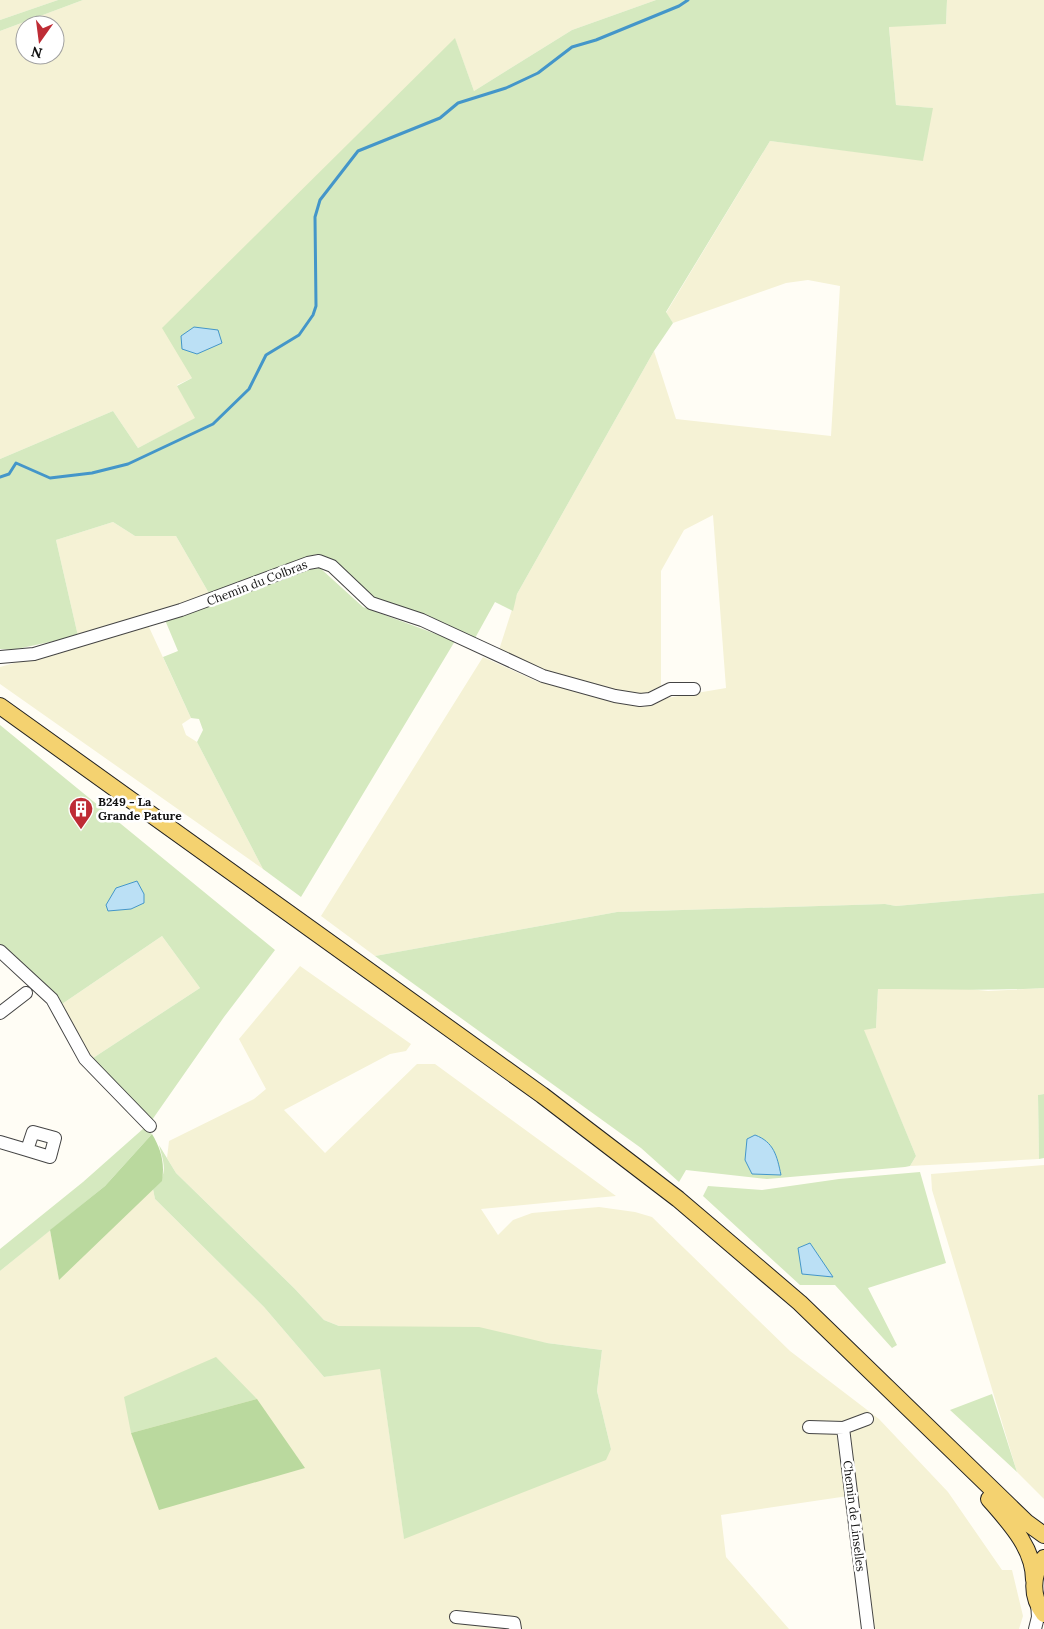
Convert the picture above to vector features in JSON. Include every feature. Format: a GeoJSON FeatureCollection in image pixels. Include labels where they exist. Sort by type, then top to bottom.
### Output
{"type":"FeatureCollection","features":[{"type":"Feature","properties":{"kind":"main road"},"geometry":{"type":"LineString","coordinates":[[0,706],[522,1080],[618,1151],[775,1281],[1026,1522],[1044,1534]]}},
{"type":"Feature","properties":{"kind":"main road"},"geometry":{"type":"LineString","coordinates":[[936,1436],[1021,1540],[1031,1559],[1040,1607]]}},
{"type":"Feature","properties":{"kind":"main road"},"geometry":{"type":"LineString","coordinates":[[1034,1580],[1044,1558]]}},
{"type":"Feature","properties":{"kind":"street","name":"Chemin du Colbras"},"geometry":{"type":"LineString","coordinates":[[0,656],[34,654],[181,610],[308,563],[319,561],[332,566],[371,603],[422,620],[543,676],[614,696],[640,700],[650,699],[670,689],[694,689]]}},
{"type":"Feature","properties":{"kind":"street"},"geometry":{"type":"LineString","coordinates":[[0,951],[52,999],[85,1059],[150,1126]]}},
{"type":"Feature","properties":{"kind":"street"},"geometry":{"type":"LineString","coordinates":[[0,1013],[26,993]]}},
{"type":"Feature","properties":{"kind":"street"},"geometry":{"type":"LineString","coordinates":[[0,1142],[27,1150]]}},
{"type":"Feature","properties":{"kind":"street"},"geometry":{"type":"LineString","coordinates":[[809,1427],[844,1428],[867,1420]]}},
{"type":"Feature","properties":{"kind":"street","name":"Chemin de Linselles"},"geometry":{"type":"LineString","coordinates":[[844,1428],[868,1629]]}},
{"type":"Feature","properties":{"kind":"street"},"geometry":{"type":"LineString","coordinates":[[1035,1629],[1040,1607]]}},
{"type":"Feature","properties":{"kind":"street"},"geometry":{"type":"LineString","coordinates":[[456,1616],[514,1623],[515,1629]]}},
{"type":"Feature","properties":{"kind":"shaded area"},"geometry":{"type":"Polygon","coordinates":[[[0,0],[58,0],[0,20],[0,0]]]}},
{"type":"Feature","properties":{"kind":"shaded area"},"geometry":{"type":"Polygon","coordinates":[[[83,0],[656,0],[572,30],[474,91],[455,39],[192,378],[177,385],[196,418],[138,448],[113,411],[0,459],[0,31],[15,25],[15,65],[65,65],[65,15],[43,15],[83,0]]]}},
{"type":"Feature","properties":{"kind":"shaded area"},"geometry":{"type":"Polygon","coordinates":[[[947,0],[1044,0],[1044,893],[896,906],[885,904],[617,912],[375,956],[321,916],[483,657],[536,681],[644,707],[667,698],[726,688],[713,515],[684,530],[661,571],[661,685],[656,693],[645,697],[537,671],[499,650],[517,594],[654,351],[676,419],[831,436],[840,286],[808,280],[786,283],[673,323],[666,313],[770,141],[923,160],[932,108],[896,105],[889,26],[946,24],[947,0]]]}},
{"type":"Feature","properties":{"kind":"shaded area"},"geometry":{"type":"Polygon","coordinates":[[[113,522],[135,536],[176,536],[210,595],[78,636],[56,540],[113,522]]]}},
{"type":"Feature","properties":{"kind":"shaded area"},"geometry":{"type":"Polygon","coordinates":[[[148,625],[191,718],[182,724],[186,735],[197,742],[263,869],[0,684],[0,667],[148,625]]]}},
{"type":"Feature","properties":{"kind":"shaded area"},"geometry":{"type":"Polygon","coordinates":[[[162,936],[200,988],[90,1060],[60,1010],[62,1004],[162,936]]]}},
{"type":"Feature","properties":{"kind":"shaded area"},"geometry":{"type":"Polygon","coordinates":[[[300,966],[411,1044],[406,1051],[390,1054],[284,1110],[325,1153],[417,1064],[435,1064],[616,1196],[481,1209],[498,1235],[513,1220],[532,1213],[599,1207],[635,1212],[652,1217],[790,1351],[879,1419],[948,1492],[1002,1570],[1012,1570],[1023,1616],[1019,1629],[874,1629],[848,1496],[721,1515],[726,1557],[789,1629],[0,1629],[0,1271],[50,1230],[59,1279],[153,1189],[155,1199],[264,1307],[324,1377],[380,1368],[404,1538],[611,1449],[597,1391],[602,1350],[547,1343],[339,1326],[324,1320],[294,1288],[176,1173],[167,1158],[169,1141],[254,1099],[266,1089],[239,1039],[300,966]]]}},
{"type":"Feature","properties":{"kind":"shaded area"},"geometry":{"type":"Polygon","coordinates":[[[959,988],[988,991],[1044,988],[1044,1094],[1038,1095],[1039,1159],[910,1166],[916,1156],[863,1029],[876,1028],[878,989],[959,988]]]}},
{"type":"Feature","properties":{"kind":"shaded area"},"geometry":{"type":"Polygon","coordinates":[[[1044,1165],[1044,1499],[1017,1472],[932,1190],[931,1174],[1044,1165]]]}},
{"type":"Feature","properties":{"kind":"green space"},"geometry":{"type":"Polygon","coordinates":[[[58,0],[83,0],[43,15],[15,15],[15,25],[0,31],[0,20],[58,0]]]}},
{"type":"Feature","properties":{"kind":"green space"},"geometry":{"type":"Polygon","coordinates":[[[656,0],[947,0],[946,24],[889,27],[896,105],[933,108],[923,161],[770,141],[666,312],[673,323],[654,351],[517,594],[513,611],[495,602],[474,640],[416,618],[374,598],[361,590],[330,562],[317,554],[210,595],[176,536],[135,536],[113,522],[56,540],[78,636],[12,650],[0,649],[0,459],[113,411],[138,448],[195,418],[177,386],[192,378],[162,328],[455,38],[474,91],[572,30],[656,0]]]}},
{"type":"Feature","properties":{"kind":"green space"},"geometry":{"type":"Polygon","coordinates":[[[320,568],[363,607],[455,641],[301,897],[263,869],[197,742],[203,730],[199,719],[191,718],[163,657],[178,651],[165,620],[305,569],[320,568]]]}},
{"type":"Feature","properties":{"kind":"green space"},"geometry":{"type":"Polygon","coordinates":[[[0,725],[275,950],[224,1017],[152,1120],[90,1060],[200,988],[162,936],[62,1004],[0,944],[0,725]]]}},
{"type":"Feature","properties":{"kind":"green space"},"geometry":{"type":"Polygon","coordinates":[[[1044,893],[1044,988],[982,990],[878,989],[876,1028],[864,1030],[916,1156],[910,1166],[905,1167],[767,1179],[686,1170],[679,1182],[641,1148],[375,956],[617,912],[885,904],[896,906],[1044,893]]]}},
{"type":"Feature","properties":{"kind":"green space"},"geometry":{"type":"Polygon","coordinates":[[[1044,1094],[1044,1158],[1039,1159],[1038,1095],[1044,1094]]]}},
{"type":"Feature","properties":{"kind":"green space"},"geometry":{"type":"Polygon","coordinates":[[[144,1128],[152,1134],[105,1186],[0,1271],[0,1249],[83,1182],[144,1128]]]}},
{"type":"Feature","properties":{"kind":"green space"},"geometry":{"type":"Polygon","coordinates":[[[152,1134],[162,1156],[162,1181],[59,1280],[50,1230],[105,1186],[152,1134]]]}},
{"type":"Feature","properties":{"kind":"green space"},"geometry":{"type":"Polygon","coordinates":[[[159,1145],[176,1173],[294,1288],[324,1320],[339,1326],[479,1327],[547,1343],[602,1350],[597,1391],[611,1449],[606,1460],[404,1539],[380,1369],[324,1377],[264,1307],[155,1199],[153,1189],[158,1184],[164,1168],[159,1145]]]}},
{"type":"Feature","properties":{"kind":"green space"},"geometry":{"type":"Polygon","coordinates":[[[920,1172],[946,1263],[868,1288],[897,1345],[892,1348],[835,1285],[800,1285],[703,1196],[708,1186],[762,1190],[839,1179],[920,1172]]]}},
{"type":"Feature","properties":{"kind":"green space"},"geometry":{"type":"Polygon","coordinates":[[[216,1357],[257,1399],[131,1433],[124,1397],[216,1357]]]}},
{"type":"Feature","properties":{"kind":"green space"},"geometry":{"type":"Polygon","coordinates":[[[992,1394],[1017,1472],[950,1410],[992,1394]]]}},
{"type":"Feature","properties":{"kind":"green space"},"geometry":{"type":"Polygon","coordinates":[[[257,1399],[305,1468],[159,1510],[131,1433],[257,1399]]]}},
{"type":"Feature","properties":{"kind":"water"},"geometry":{"type":"Polygon","coordinates":[[[194,327],[218,330],[222,343],[197,354],[182,349],[181,336],[194,327]]]}},
{"type":"Feature","properties":{"kind":"water"},"geometry":{"type":"Polygon","coordinates":[[[137,881],[144,894],[144,903],[131,909],[108,911],[106,905],[116,888],[137,881]]]}},
{"type":"Feature","properties":{"kind":"water"},"geometry":{"type":"Polygon","coordinates":[[[755,1135],[767,1142],[774,1150],[781,1175],[752,1174],[745,1160],[747,1139],[755,1135]]]}},
{"type":"Feature","properties":{"kind":"water"},"geometry":{"type":"Polygon","coordinates":[[[810,1243],[833,1277],[802,1274],[798,1248],[810,1243]]]}},
{"type":"Feature","properties":{"kind":"waterway"},"geometry":{"type":"LineString","coordinates":[[0,477],[9,474],[16,463],[50,478],[92,473],[128,464],[213,424],[249,389],[266,355],[299,335],[313,315],[316,306],[315,217],[320,200],[358,151],[440,118],[458,103],[506,88],[538,73],[572,47],[596,40],[679,6],[688,0]]}},
{"type":"Feature","properties":{"kind":"place","name":"B249 - La Grande Pature"},"geometry":{"type":"Point","coordinates":[81,830]}}]}
